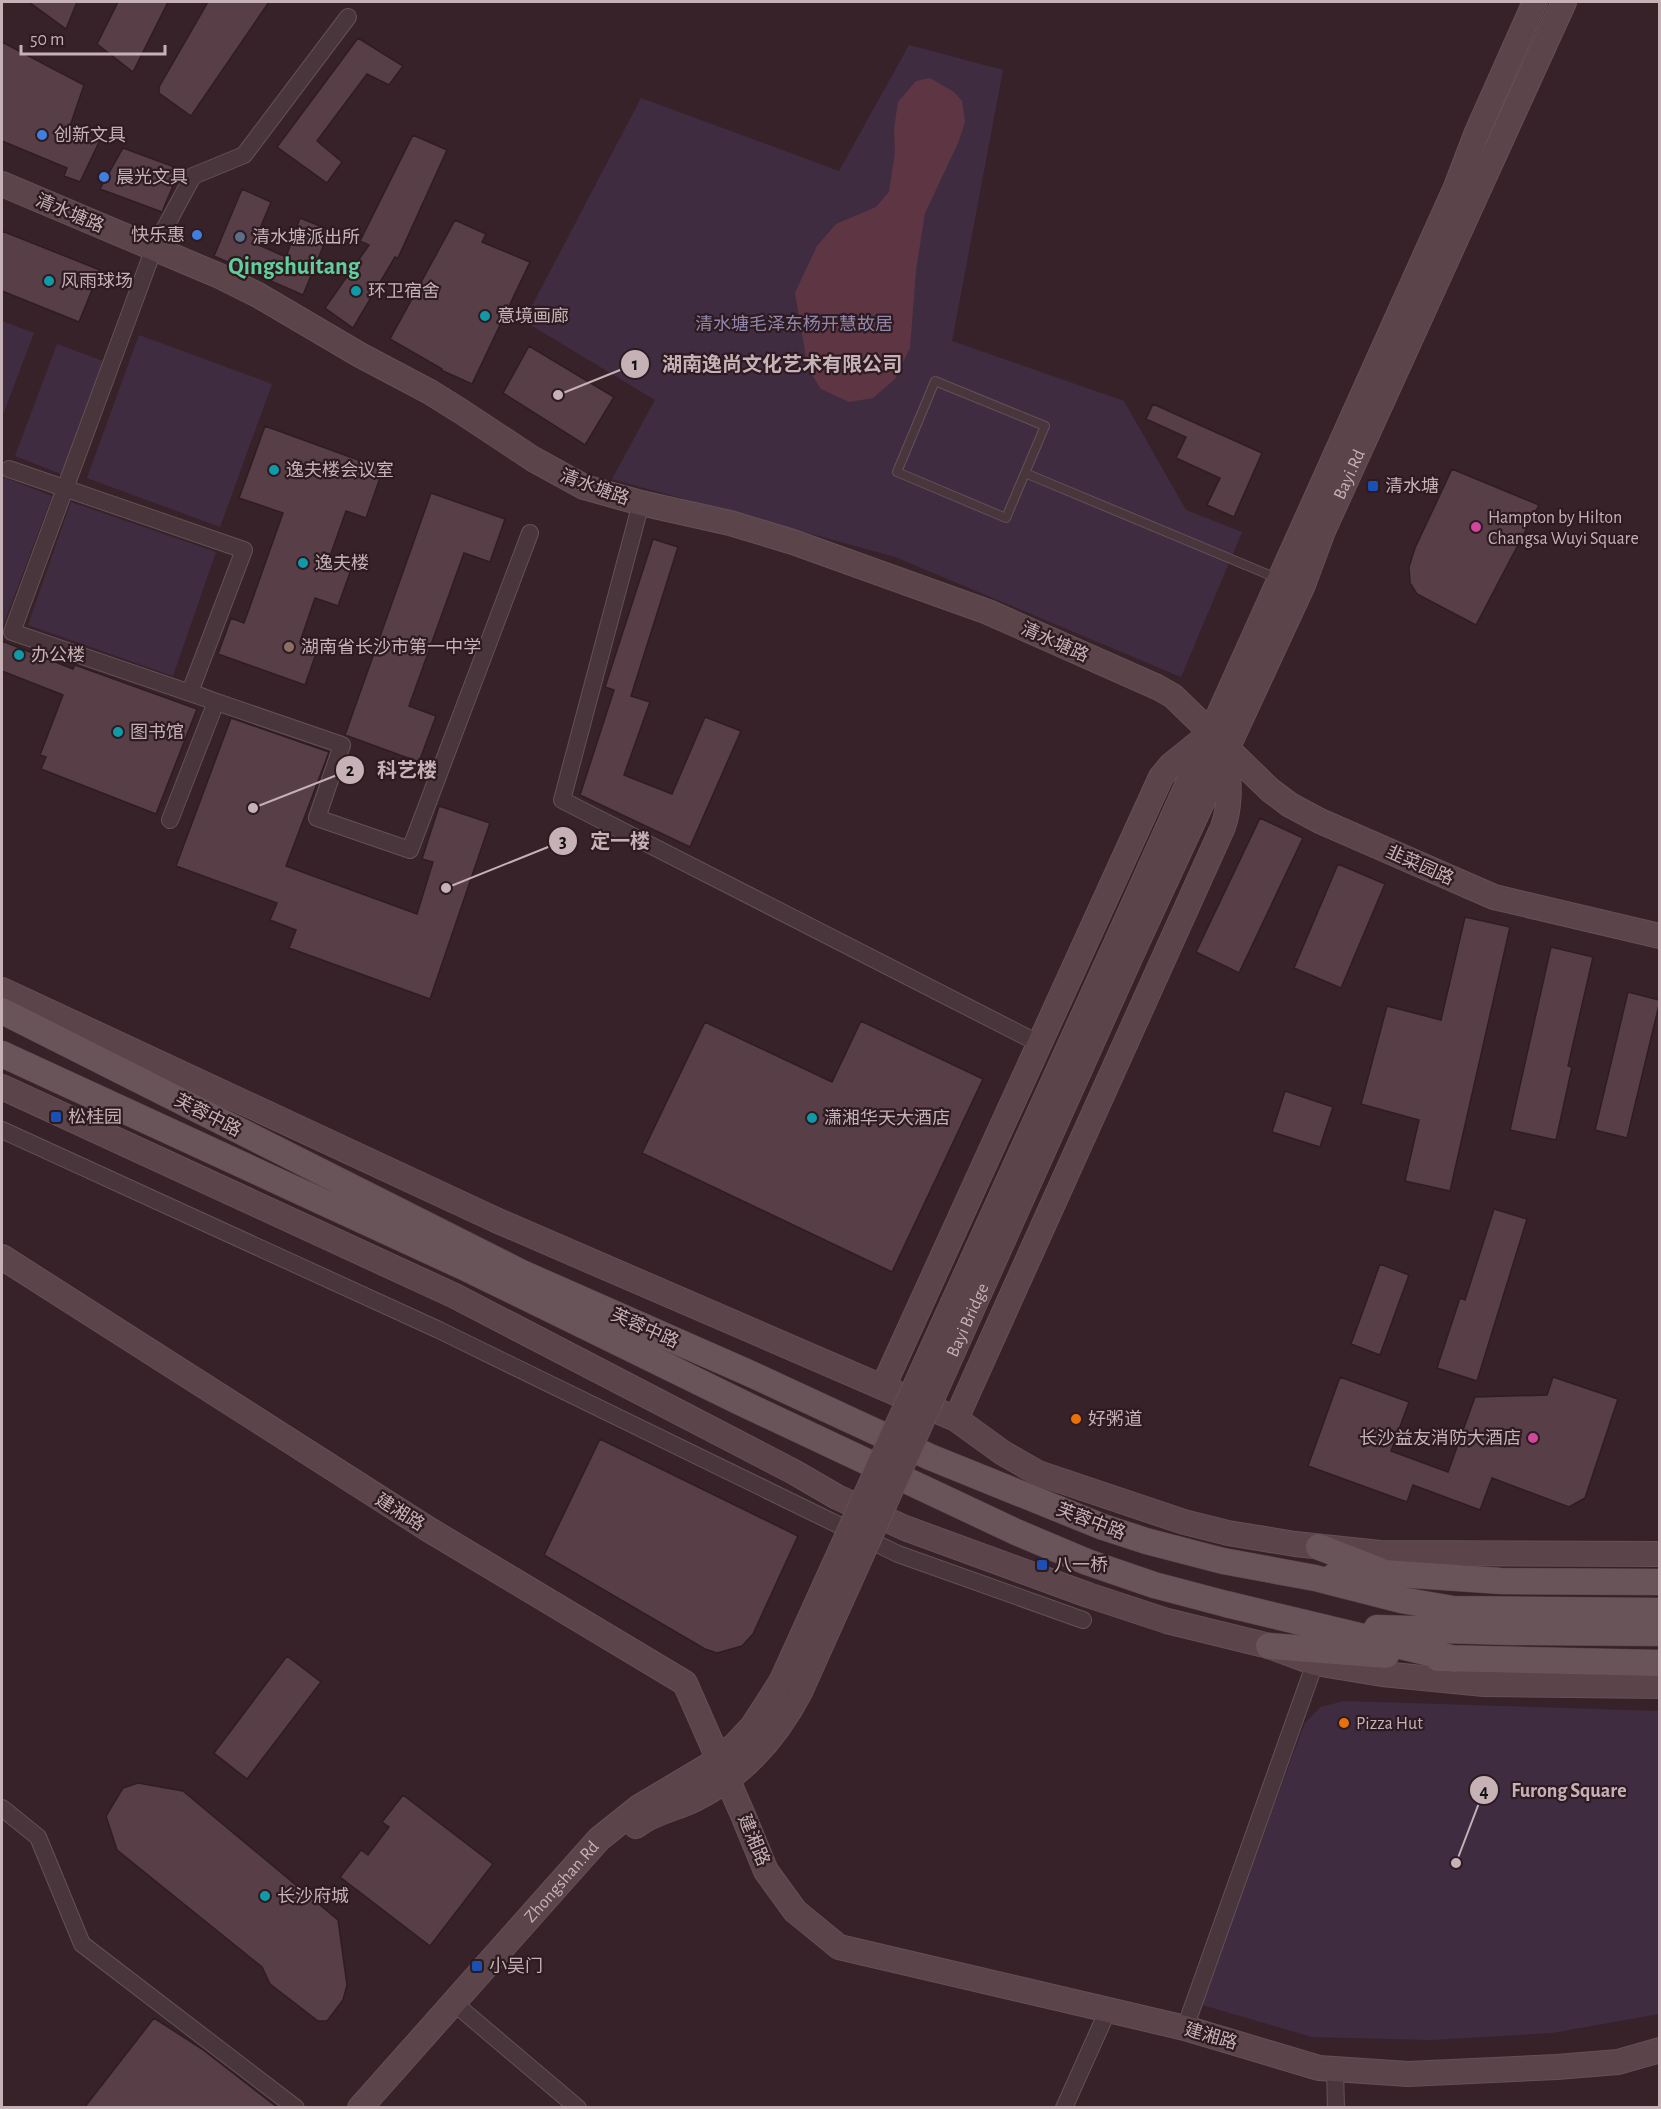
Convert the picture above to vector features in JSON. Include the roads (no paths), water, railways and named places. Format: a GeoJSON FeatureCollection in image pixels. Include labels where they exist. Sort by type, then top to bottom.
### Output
{"type":"FeatureCollection","features":[{"type":"Feature","properties":{"kind":"main road","name":"芙蓉中路"},"geometry":{"type":"LineString","coordinates":[[2,1011],[522,1273],[930,1457],[1103,1527],[1146,1541],[1223,1560],[1315,1578]]}},
{"type":"Feature","properties":{"kind":"main road","name":"芙蓉中路"},"geometry":{"type":"LineString","coordinates":[[2,1054],[468,1269],[740,1402],[1087,1563],[1154,1585],[1314,1624]]}},
{"type":"Feature","properties":{"kind":"main road"},"geometry":{"type":"LineString","coordinates":[[1319,1547],[1384,1573]]}},
{"type":"Feature","properties":{"kind":"main road"},"geometry":{"type":"LineString","coordinates":[[1315,1578],[1384,1573],[1501,1581],[1659,1582]]}},
{"type":"Feature","properties":{"kind":"main road"},"geometry":{"type":"LineString","coordinates":[[1315,1578],[1401,1600],[1453,1609],[1659,1611]]}},
{"type":"Feature","properties":{"kind":"main road"},"geometry":{"type":"LineString","coordinates":[[1314,1624],[1452,1631],[1659,1633]]}},
{"type":"Feature","properties":{"kind":"main road"},"geometry":{"type":"LineString","coordinates":[[1314,1624],[1455,1659]]}},
{"type":"Feature","properties":{"kind":"main road"},"geometry":{"type":"LineString","coordinates":[[1269,1646],[1455,1659],[1659,1663]]}},
{"type":"Feature","properties":{"kind":"street","name":"Bayi.Rd"},"geometry":{"type":"LineString","coordinates":[[1127,943],[1219,740],[1279,579],[1456,188],[1477,132],[1535,2]]}},
{"type":"Feature","properties":{"kind":"street","name":"Bayi.Rd"},"geometry":{"type":"LineString","coordinates":[[1219,740],[1298,595],[1323,531],[1564,2]]}},
{"type":"Feature","properties":{"kind":"street"},"geometry":{"type":"LineString","coordinates":[[348,17],[244,155],[194,176],[154,248],[12,632],[342,745],[317,818],[410,850],[530,533]]}},
{"type":"Feature","properties":{"kind":"street","name":"清水塘路"},"geometry":{"type":"LineString","coordinates":[[2,184],[258,295],[462,412],[533,459],[584,487],[641,503],[730,523],[793,542],[988,612],[1157,687],[1186,708],[1219,740]]}},
{"type":"Feature","properties":{"kind":"street"},"geometry":{"type":"LineString","coordinates":[[9,469],[244,550],[190,692]]}},
{"type":"Feature","properties":{"kind":"street"},"geometry":{"type":"LineString","coordinates":[[641,503],[562,800],[1040,1044]]}},
{"type":"Feature","properties":{"kind":"street"},"geometry":{"type":"LineString","coordinates":[[170,820],[216,702]]}},
{"type":"Feature","properties":{"kind":"street","name":"韭菜园路"},"geometry":{"type":"LineString","coordinates":[[1219,740],[1270,790],[1290,805],[1320,821],[1494,897],[1659,936]]}},
{"type":"Feature","properties":{"kind":"street"},"geometry":{"type":"LineString","coordinates":[[882,1387],[1161,777],[1171,765],[1219,740],[1229,801],[1228,814],[1223,827],[956,1419]]}},
{"type":"Feature","properties":{"kind":"street","name":"Bayi Bridge"},"geometry":{"type":"LineString","coordinates":[[791,1687],[1127,943]]}},
{"type":"Feature","properties":{"kind":"street"},"geometry":{"type":"LineString","coordinates":[[2,990],[496,1220],[956,1419],[1003,1454],[1038,1473],[1184,1522],[1228,1533],[1319,1547],[1380,1553],[1659,1554]]}},
{"type":"Feature","properties":{"kind":"street"},"geometry":{"type":"LineString","coordinates":[[2,1087],[455,1296],[794,1472],[837,1497],[905,1528],[1089,1595],[1145,1613],[1269,1646],[1316,1663],[1382,1674],[1484,1684],[1659,1686]]}},
{"type":"Feature","properties":{"kind":"street"},"geometry":{"type":"LineString","coordinates":[[2,1130],[439,1330],[898,1554],[1083,1620]]}},
{"type":"Feature","properties":{"kind":"street","name":"建湘路"},"geometry":{"type":"LineString","coordinates":[[2,1257],[428,1529],[685,1683],[766,1871],[795,1911],[839,1947],[1185,2028],[1319,2068],[1408,2074],[1557,2067],[1618,2062],[1659,2050]]}},
{"type":"Feature","properties":{"kind":"street"},"geometry":{"type":"LineString","coordinates":[[1185,2028],[1316,1663]]}},
{"type":"Feature","properties":{"kind":"street","name":"Zhongshan.Rd"},"geometry":{"type":"LineString","coordinates":[[377,2108],[599,1839],[639,1807],[723,1769],[735,1745],[791,1687]]}},
{"type":"Feature","properties":{"kind":"street"},"geometry":{"type":"LineString","coordinates":[[2,1808],[38,1837],[82,1944],[296,2108]]}},
{"type":"Feature","properties":{"kind":"street"},"geometry":{"type":"LineString","coordinates":[[459,2007],[578,2108]]}},
{"type":"Feature","properties":{"kind":"street","name":"Zhongshan.Rd"},"geometry":{"type":"LineString","coordinates":[[360,2108],[459,2007]]}},
{"type":"Feature","properties":{"kind":"street"},"geometry":{"type":"LineString","coordinates":[[1064,2108],[1108,2010]]}},
{"type":"Feature","properties":{"kind":"street"},"geometry":{"type":"LineString","coordinates":[[1335,2070],[1336,2108]]}},
{"type":"Feature","properties":{"kind":"lane"},"geometry":{"type":"LineString","coordinates":[[935,381],[1045,426],[1025,473],[1006,518],[897,472],[935,381]]}},
{"type":"Feature","properties":{"kind":"lane"},"geometry":{"type":"LineString","coordinates":[[1025,473],[1279,579]]}},
{"type":"Feature","properties":{"kind":"place","name":"创新文具"},"geometry":{"type":"Point","coordinates":[42,135]}},
{"type":"Feature","properties":{"kind":"place","name":"晨光文具"},"geometry":{"type":"Point","coordinates":[104,177]}},
{"type":"Feature","properties":{"kind":"place","name":"快乐惠"},"geometry":{"type":"Point","coordinates":[197,235]}},
{"type":"Feature","properties":{"kind":"place","name":"清水塘派出所"},"geometry":{"type":"Point","coordinates":[240,237]}},
{"type":"Feature","properties":{"kind":"place","name":"风雨球场"},"geometry":{"type":"Point","coordinates":[49,281]}},
{"type":"Feature","properties":{"kind":"place","name":"环卫宿舍"},"geometry":{"type":"Point","coordinates":[356,291]}},
{"type":"Feature","properties":{"kind":"place","name":"意境画廊"},"geometry":{"type":"Point","coordinates":[485,316]}},
{"type":"Feature","properties":{"kind":"place","name":"湖南逸尚文化艺术有限公司"},"geometry":{"type":"Point","coordinates":[558,395]}},
{"type":"Feature","properties":{"kind":"place","name":"逸夫楼会议室"},"geometry":{"type":"Point","coordinates":[274,470]}},
{"type":"Feature","properties":{"kind":"place","name":"清水塘"},"geometry":{"type":"Point","coordinates":[1373,486]}},
{"type":"Feature","properties":{"kind":"place","name":"Hampton by Hilton Changsa Wuyi Square"},"geometry":{"type":"Point","coordinates":[1476,527]}},
{"type":"Feature","properties":{"kind":"place","name":"逸夫楼"},"geometry":{"type":"Point","coordinates":[303,563]}},
{"type":"Feature","properties":{"kind":"place","name":"湖南省长沙市第一中学"},"geometry":{"type":"Point","coordinates":[289,647]}},
{"type":"Feature","properties":{"kind":"place","name":"办公楼"},"geometry":{"type":"Point","coordinates":[19,655]}},
{"type":"Feature","properties":{"kind":"place","name":"图书馆"},"geometry":{"type":"Point","coordinates":[118,732]}},
{"type":"Feature","properties":{"kind":"place","name":"科艺楼"},"geometry":{"type":"Point","coordinates":[253,808]}},
{"type":"Feature","properties":{"kind":"place","name":"定一楼"},"geometry":{"type":"Point","coordinates":[446,888]}},
{"type":"Feature","properties":{"kind":"place","name":"松桂园"},"geometry":{"type":"Point","coordinates":[56,1117]}},
{"type":"Feature","properties":{"kind":"place","name":"潇湘华天大酒店"},"geometry":{"type":"Point","coordinates":[812,1118]}},
{"type":"Feature","properties":{"kind":"place","name":"好粥道"},"geometry":{"type":"Point","coordinates":[1076,1419]}},
{"type":"Feature","properties":{"kind":"place","name":"长沙益友消防大酒店"},"geometry":{"type":"Point","coordinates":[1533,1438]}},
{"type":"Feature","properties":{"kind":"place","name":"八一桥"},"geometry":{"type":"Point","coordinates":[1042,1565]}},
{"type":"Feature","properties":{"kind":"place","name":"Pizza Hut"},"geometry":{"type":"Point","coordinates":[1344,1723]}},
{"type":"Feature","properties":{"kind":"place","name":"Furong Square"},"geometry":{"type":"Point","coordinates":[1456,1863]}},
{"type":"Feature","properties":{"kind":"place","name":"长沙府城"},"geometry":{"type":"Point","coordinates":[265,1896]}},
{"type":"Feature","properties":{"kind":"place","name":"小吴门"},"geometry":{"type":"Point","coordinates":[477,1966]}},
{"type":"Feature","properties":{"kind":"district","name":"Qingshuitang"},"geometry":{"type":"Point","coordinates":[294,266]}},
{"type":"Feature","properties":{"kind":"park label","name":"清水塘毛泽东杨开慧故居"},"geometry":{"type":"Point","coordinates":[794,324]}}]}
